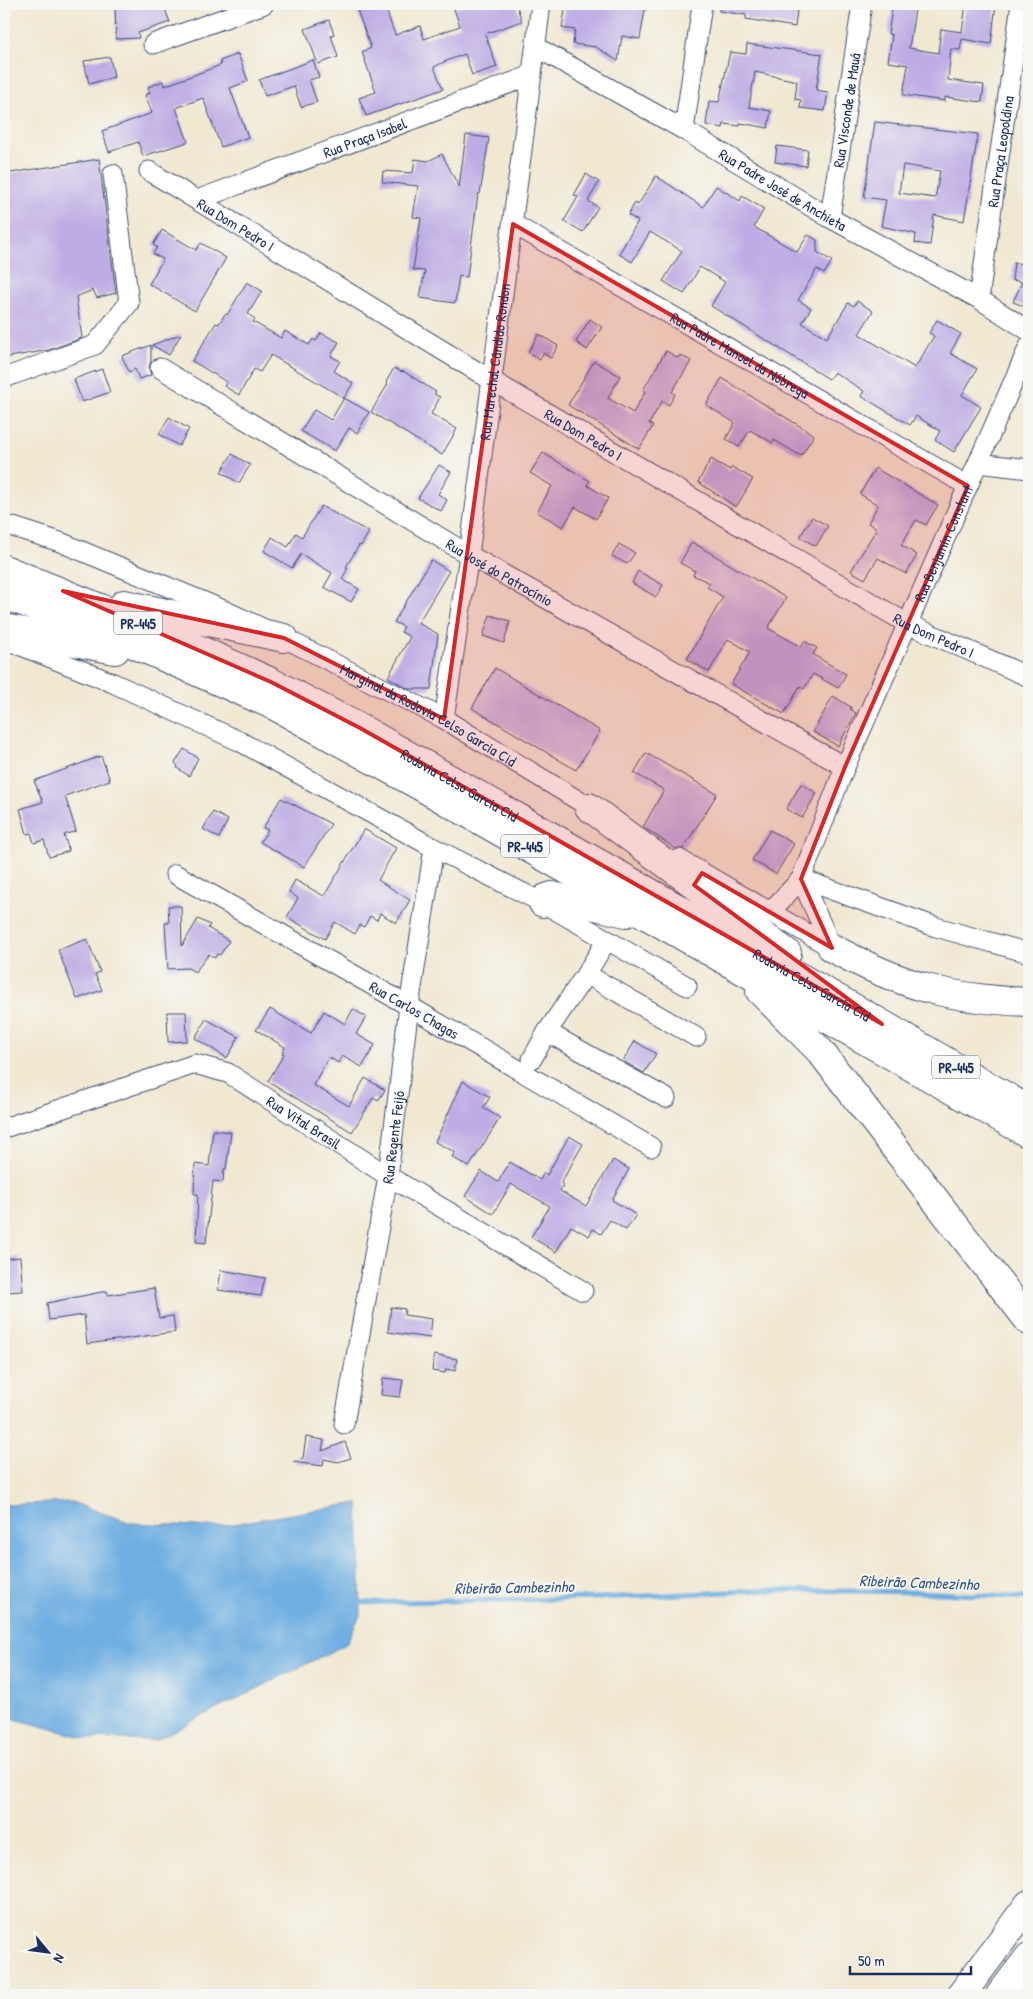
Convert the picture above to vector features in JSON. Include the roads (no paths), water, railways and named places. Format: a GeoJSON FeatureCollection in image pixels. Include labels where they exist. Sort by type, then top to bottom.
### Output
{"type":"FeatureCollection","features":[{"type":"Feature","properties":{"kind":"highway","name":"Rodovia Celso Garcia Cid"},"geometry":{"type":"LineString","coordinates":[[4,569],[63,591],[271,682],[360,728],[882,1024],[1029,1110]]}},
{"type":"Feature","properties":{"kind":"highway"},"geometry":{"type":"LineString","coordinates":[[63,591],[284,638]]}},
{"type":"Feature","properties":{"kind":"highway","name":"Rodovia Celso Garcia Cid"},"geometry":{"type":"LineString","coordinates":[[4,595],[106,632],[275,706],[1029,1134]]}},
{"type":"Feature","properties":{"kind":"highway"},"geometry":{"type":"LineString","coordinates":[[4,628],[175,662]]}},
{"type":"Feature","properties":{"kind":"highway"},"geometry":{"type":"LineString","coordinates":[[589,807],[882,1024]]}},
{"type":"Feature","properties":{"kind":"highway"},"geometry":{"type":"LineString","coordinates":[[543,903],[546,898],[552,896],[653,919]]}},
{"type":"Feature","properties":{"kind":"highway"},"geometry":{"type":"LineString","coordinates":[[832,948],[862,964],[904,982],[947,994],[982,1000],[1029,1002]]}},
{"type":"Feature","properties":{"kind":"highway"},"geometry":{"type":"LineString","coordinates":[[734,965],[820,1051],[1029,1321]]}},
{"type":"Feature","properties":{"kind":"highway"},"geometry":{"type":"LineString","coordinates":[[961,1995],[1029,1904]]}},
{"type":"Feature","properties":{"kind":"highway"},"geometry":{"type":"LineString","coordinates":[[1000,1995],[1026,1961]]}},
{"type":"Feature","properties":{"kind":"street"},"geometry":{"type":"LineString","coordinates":[[153,44],[264,4]]}},
{"type":"Feature","properties":{"kind":"street","name":"Rua Marechal Cândido Rondon"},"geometry":{"type":"LineString","coordinates":[[444,720],[469,555],[542,4]]}},
{"type":"Feature","properties":{"kind":"street"},"geometry":{"type":"LineString","coordinates":[[684,130],[702,4]]}},
{"type":"Feature","properties":{"kind":"street","name":"Rua Visconde de Mauá"},"geometry":{"type":"LineString","coordinates":[[830,218],[862,4]]}},
{"type":"Feature","properties":{"kind":"street","name":"Rua Praça Leopoldina"},"geometry":{"type":"LineString","coordinates":[[978,299],[1021,4]]}},
{"type":"Feature","properties":{"kind":"street","name":"Rua Padre José de Anchieta"},"geometry":{"type":"LineString","coordinates":[[536,47],[684,130],[830,218],[978,299],[1029,331]]}},
{"type":"Feature","properties":{"kind":"street","name":"Rua Praça Isabel"},"geometry":{"type":"LineString","coordinates":[[197,200],[532,76]]}},
{"type":"Feature","properties":{"kind":"street","name":"Rua Dom Pedro I"},"geometry":{"type":"LineString","coordinates":[[149,171],[491,380],[908,624],[1029,676]]}},
{"type":"Feature","properties":{"kind":"street"},"geometry":{"type":"LineString","coordinates":[[4,378],[95,346],[128,303],[113,174]]}},
{"type":"Feature","properties":{"kind":"street","name":"Rua Padre Manoel da Nóbrega"},"geometry":{"type":"LineString","coordinates":[[513,224],[968,486]]}},
{"type":"Feature","properties":{"kind":"street","name":"Rua Benjamin Constant"},"geometry":{"type":"LineString","coordinates":[[770,912],[801,879],[845,767],[1029,346]]}},
{"type":"Feature","properties":{"kind":"street","name":"Rua José do Patrocínio"},"geometry":{"type":"LineString","coordinates":[[160,368],[469,555],[845,767]]}},
{"type":"Feature","properties":{"kind":"street"},"geometry":{"type":"LineString","coordinates":[[978,463],[1029,469]]}},
{"type":"Feature","properties":{"kind":"street","name":"Marginal da Rodovia Celso Garcia Cid"},"geometry":{"type":"LineString","coordinates":[[4,524],[60,542],[284,638],[444,720],[589,807],[832,948]]}},
{"type":"Feature","properties":{"kind":"street"},"geometry":{"type":"LineString","coordinates":[[4,639],[113,683],[239,741],[434,848],[543,903],[687,986]]}},
{"type":"Feature","properties":{"kind":"street","name":"Rua Regente Feijó"},"geometry":{"type":"LineString","coordinates":[[344,1424],[388,1176],[409,1006],[434,848]]}},
{"type":"Feature","properties":{"kind":"street","name":"Rua Carlos Chagas"},"geometry":{"type":"LineString","coordinates":[[175,874],[409,1006],[651,1147]]}},
{"type":"Feature","properties":{"kind":"street"},"geometry":{"type":"LineString","coordinates":[[801,879],[832,948]]}},
{"type":"Feature","properties":{"kind":"street"},"geometry":{"type":"LineString","coordinates":[[801,879],[936,927],[1029,953]]}},
{"type":"Feature","properties":{"kind":"street"},"geometry":{"type":"LineString","coordinates":[[532,1059],[607,940]]}},
{"type":"Feature","properties":{"kind":"street"},"geometry":{"type":"LineString","coordinates":[[586,974],[696,1037]]}},
{"type":"Feature","properties":{"kind":"street"},"geometry":{"type":"LineString","coordinates":[[548,1032],[666,1098]]}},
{"type":"Feature","properties":{"kind":"street","name":"Rua Vital Brasil"},"geometry":{"type":"LineString","coordinates":[[4,1128],[195,1064],[228,1074],[388,1176],[582,1291]]}},
{"type":"Feature","properties":{"kind":"water"},"geometry":{"type":"Polygon","coordinates":[[[71,1502],[131,1523],[215,1527],[358,1503],[361,1613],[346,1644],[155,1740],[85,1738],[4,1716],[4,1505],[71,1502]]]}},
{"type":"Feature","properties":{"kind":"waterway","name":"Ribeirão Cambezinho"},"geometry":{"type":"LineString","coordinates":[[355,1603],[599,1598],[771,1590],[920,1592],[1029,1598]]}}]}
